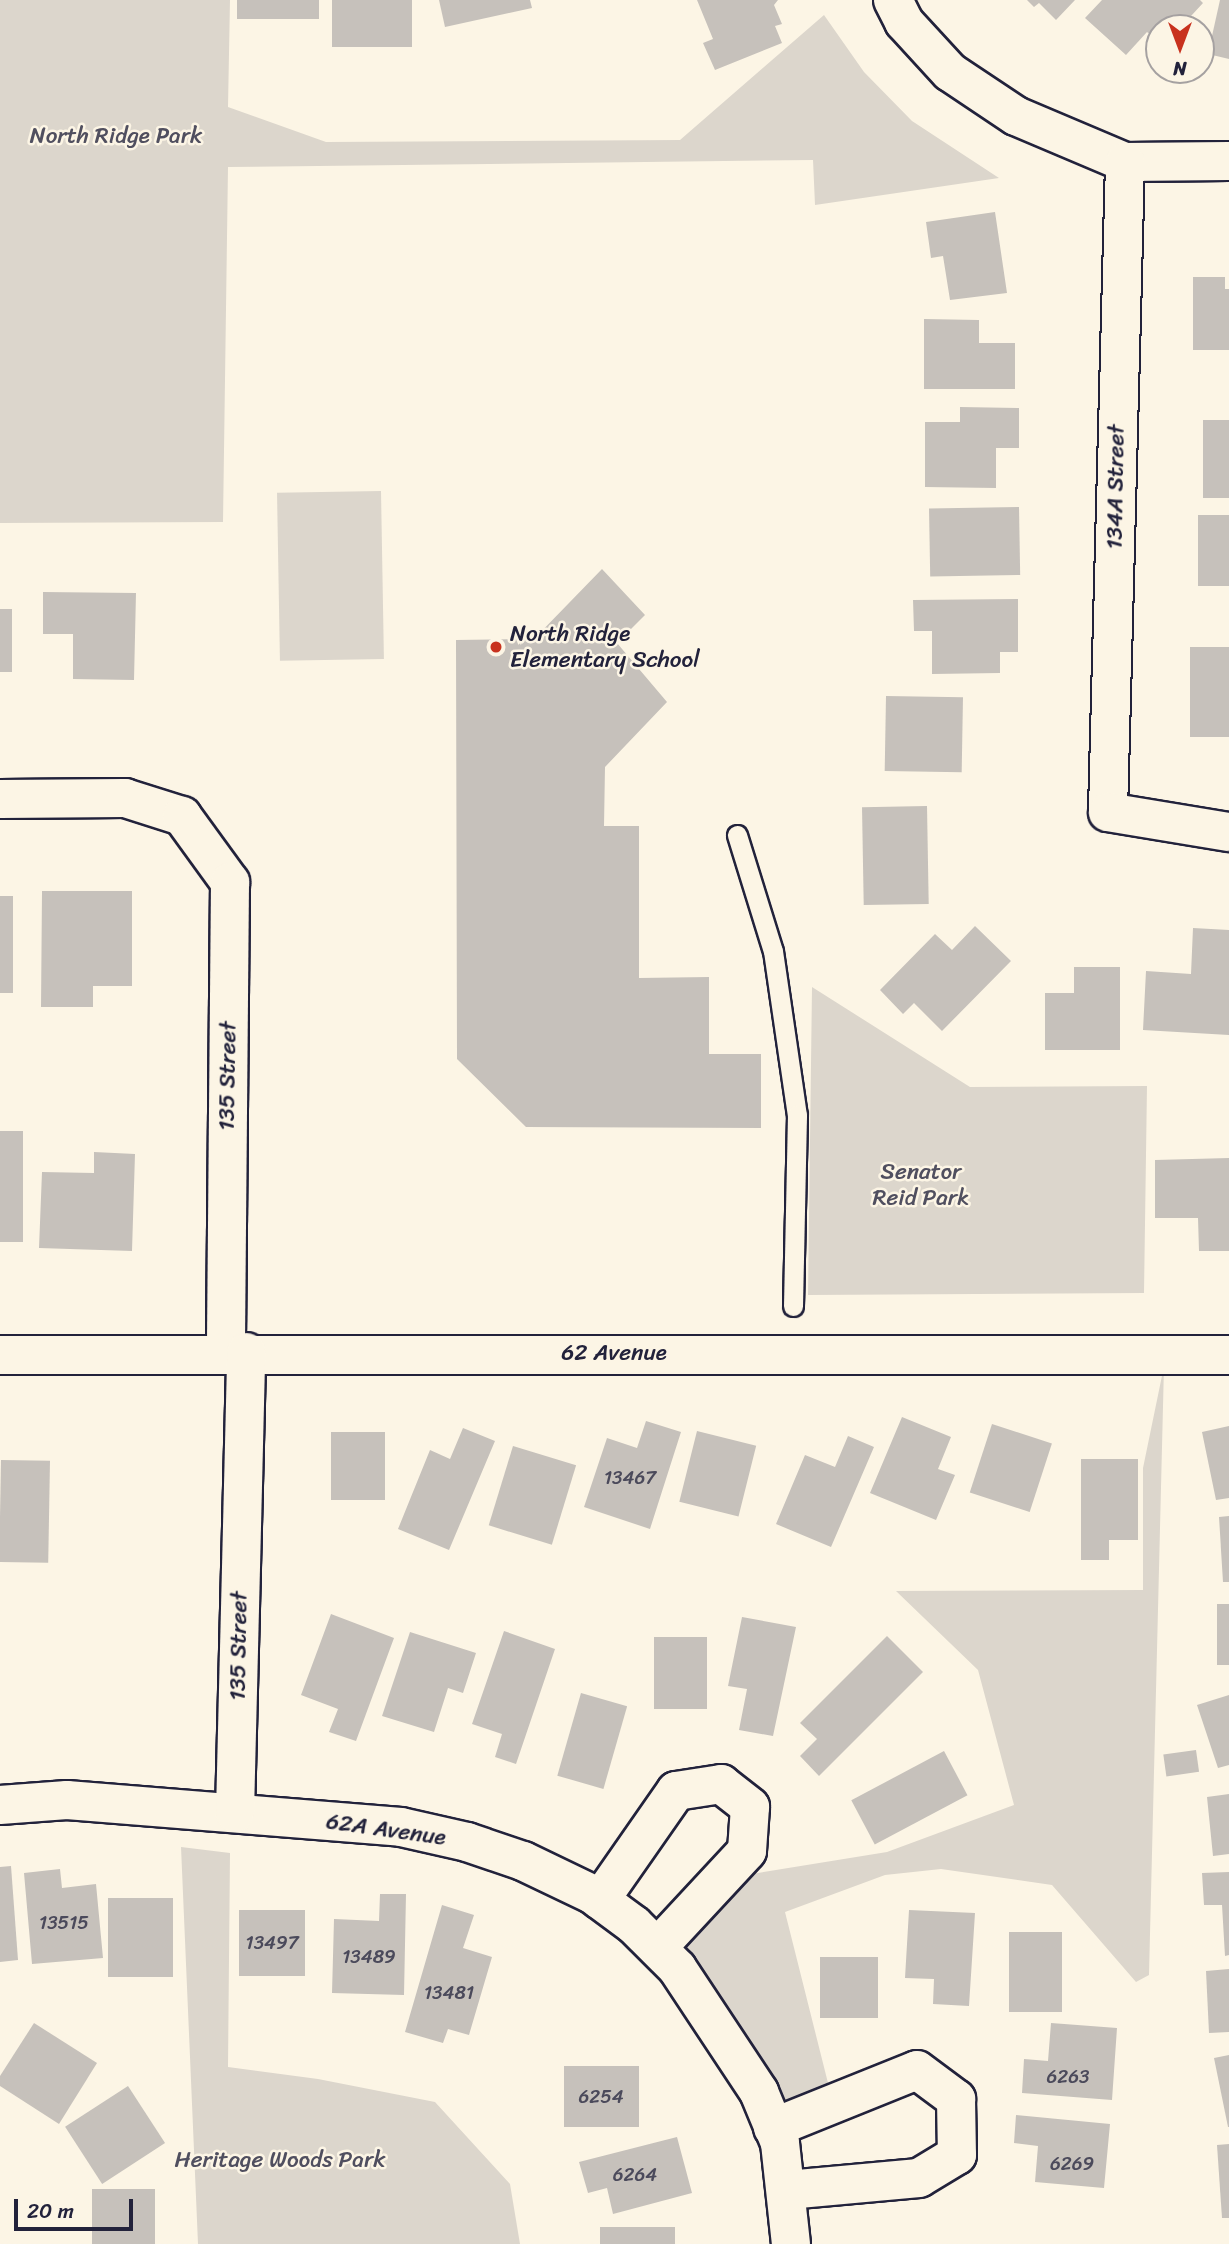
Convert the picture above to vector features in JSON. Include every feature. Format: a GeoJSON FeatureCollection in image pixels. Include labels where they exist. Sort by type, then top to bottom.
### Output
{"type":"FeatureCollection","features":[{"type":"Feature","properties":{"kind":"street"},"geometry":{"type":"LineString","coordinates":[[893,0],[904,22],[950,72],[1016,116],[1125,162],[1229,161]]}},
{"type":"Feature","properties":{"kind":"street","name":"134A Street"},"geometry":{"type":"LineString","coordinates":[[1125,162],[1108,812],[1229,832]]}},
{"type":"Feature","properties":{"kind":"street","name":"135 Street"},"geometry":{"type":"LineString","coordinates":[[0,799],[125,798],[182,816],[230,881],[236,1352],[235,1813]]}},
{"type":"Feature","properties":{"kind":"street","name":"62 Avenue"},"geometry":{"type":"LineString","coordinates":[[0,1355],[236,1352],[1229,1355]]}},
{"type":"Feature","properties":{"kind":"street"},"geometry":{"type":"LineString","coordinates":[[600,1900],[676,1791],[721,1784],[750,1807],[747,1852],[657,1948]]}},
{"type":"Feature","properties":{"kind":"street","name":"62A Avenue"},"geometry":{"type":"LineString","coordinates":[[0,1805],[67,1800],[401,1827],[467,1842],[523,1861],[600,1900],[657,1948],[710,2015],[759,2092],[774,2127]]}},
{"type":"Feature","properties":{"kind":"street"},"geometry":{"type":"LineString","coordinates":[[788,2190],[919,2178],[957,2155],[956,2099],[917,2070],[774,2127],[788,2190],[791,2244]]}},
{"type":"Feature","properties":{"kind":"lane"},"geometry":{"type":"LineString","coordinates":[[737,835],[773,951],[797,1115],[793,1306]]}},
{"type":"Feature","properties":{"kind":"green space","name":"North Ridge Park"},"geometry":{"type":"Polygon","coordinates":[[[0,0],[230,0],[228,107],[326,142],[680,140],[824,15],[864,72],[912,121],[999,178],[815,205],[813,160],[228,167],[223,522],[0,523],[0,0]]]}},
{"type":"Feature","properties":{"kind":"green space"},"geometry":{"type":"Polygon","coordinates":[[[381,491],[384,659],[280,661],[277,493],[381,491]]]}},
{"type":"Feature","properties":{"kind":"green space","name":"Senator Reid Park"},"geometry":{"type":"Polygon","coordinates":[[[812,987],[970,1087],[1147,1086],[1144,1293],[808,1295],[812,987]]]}},
{"type":"Feature","properties":{"kind":"green space"},"geometry":{"type":"Polygon","coordinates":[[[1164,1366],[1149,1975],[1136,1982],[1052,1885],[941,1869],[885,1875],[785,1912],[828,2083],[783,2107],[671,1947],[752,1874],[887,1852],[1014,1805],[978,1670],[896,1591],[1143,1590],[1143,1468],[1164,1366]]]}},
{"type":"Feature","properties":{"kind":"green space","name":"Heritage Woods Park"},"geometry":{"type":"Polygon","coordinates":[[[181,1847],[230,1853],[228,2067],[318,2079],[435,2102],[510,2184],[520,2244],[198,2244],[181,1847]]]}},
{"type":"Feature","properties":{"kind":"building"},"geometry":{"type":"Polygon","coordinates":[[[237,0],[319,0],[319,19],[237,19],[237,0]]]}},
{"type":"Feature","properties":{"kind":"building"},"geometry":{"type":"Polygon","coordinates":[[[332,0],[412,0],[412,47],[332,47],[332,0]]]}},
{"type":"Feature","properties":{"kind":"building"},"geometry":{"type":"Polygon","coordinates":[[[439,0],[530,0],[532,8],[445,27],[439,0]]]}},
{"type":"Feature","properties":{"kind":"building"},"geometry":{"type":"Polygon","coordinates":[[[697,0],[778,0],[774,5],[782,24],[775,26],[782,43],[715,70],[703,43],[713,39],[697,0]]]}},
{"type":"Feature","properties":{"kind":"building"},"geometry":{"type":"Polygon","coordinates":[[[1027,0],[1075,0],[1056,20],[1039,3],[1034,7],[1027,0]]]}},
{"type":"Feature","properties":{"kind":"building"},"geometry":{"type":"Polygon","coordinates":[[[1102,0],[1200,0],[1203,3],[1193,14],[1145,14],[1145,34],[1126,55],[1085,18],[1102,0]]]}},
{"type":"Feature","properties":{"kind":"building"},"geometry":{"type":"Polygon","coordinates":[[[1220,0],[1229,0],[1229,59],[1215,56],[1215,22],[1220,0]]]}},
{"type":"Feature","properties":{"kind":"building"},"geometry":{"type":"Polygon","coordinates":[[[995,212],[1007,293],[950,300],[943,256],[931,258],[926,222],[995,212]]]}},
{"type":"Feature","properties":{"kind":"building"},"geometry":{"type":"Polygon","coordinates":[[[1193,277],[1225,277],[1225,289],[1229,289],[1229,350],[1193,350],[1193,277]]]}},
{"type":"Feature","properties":{"kind":"building"},"geometry":{"type":"Polygon","coordinates":[[[924,319],[979,320],[979,343],[1015,343],[1015,389],[924,389],[924,319]]]}},
{"type":"Feature","properties":{"kind":"building"},"geometry":{"type":"Polygon","coordinates":[[[960,407],[1019,408],[1019,448],[996,448],[996,488],[925,487],[925,422],[960,422],[960,407]]]}},
{"type":"Feature","properties":{"kind":"building"},"geometry":{"type":"Polygon","coordinates":[[[1203,420],[1229,420],[1229,498],[1203,498],[1203,420]]]}},
{"type":"Feature","properties":{"kind":"building"},"geometry":{"type":"Polygon","coordinates":[[[1019,507],[1020,575],[930,577],[929,509],[1019,507]]]}},
{"type":"Feature","properties":{"kind":"building"},"geometry":{"type":"Polygon","coordinates":[[[1198,515],[1229,515],[1229,586],[1198,586],[1198,515]]]}},
{"type":"Feature","properties":{"kind":"building"},"geometry":{"type":"Polygon","coordinates":[[[602,569],[645,615],[617,643],[667,702],[605,767],[604,826],[639,826],[639,978],[709,977],[709,1054],[761,1054],[761,1128],[526,1127],[457,1059],[456,640],[534,639],[602,569]]]}},
{"type":"Feature","properties":{"kind":"building"},"geometry":{"type":"Polygon","coordinates":[[[43,592],[136,593],[134,680],[73,679],[73,634],[43,634],[43,592]]]}},
{"type":"Feature","properties":{"kind":"building"},"geometry":{"type":"Polygon","coordinates":[[[1018,599],[1018,652],[1000,652],[1000,673],[932,674],[932,631],[914,631],[913,600],[1018,599]]]}},
{"type":"Feature","properties":{"kind":"building"},"geometry":{"type":"Polygon","coordinates":[[[0,609],[12,609],[12,672],[0,672],[0,609]]]}},
{"type":"Feature","properties":{"kind":"building"},"geometry":{"type":"Polygon","coordinates":[[[1190,647],[1229,647],[1229,737],[1190,737],[1190,647]]]}},
{"type":"Feature","properties":{"kind":"building"},"geometry":{"type":"Polygon","coordinates":[[[886,696],[963,697],[962,772],[885,771],[886,696]]]}},
{"type":"Feature","properties":{"kind":"building"},"geometry":{"type":"Polygon","coordinates":[[[927,806],[929,904],[864,905],[862,807],[927,806]]]}},
{"type":"Feature","properties":{"kind":"building"},"geometry":{"type":"Polygon","coordinates":[[[42,891],[132,891],[132,986],[93,986],[93,1007],[41,1007],[42,891]]]}},
{"type":"Feature","properties":{"kind":"building"},"geometry":{"type":"Polygon","coordinates":[[[0,896],[13,896],[13,993],[0,993],[0,896]]]}},
{"type":"Feature","properties":{"kind":"building"},"geometry":{"type":"Polygon","coordinates":[[[975,926],[1011,961],[942,1031],[914,1003],[903,1014],[880,990],[935,934],[952,950],[975,926]]]}},
{"type":"Feature","properties":{"kind":"building"},"geometry":{"type":"Polygon","coordinates":[[[1193,928],[1229,930],[1229,1035],[1143,1030],[1146,971],[1191,974],[1193,928]]]}},
{"type":"Feature","properties":{"kind":"building"},"geometry":{"type":"Polygon","coordinates":[[[1074,967],[1120,967],[1120,1050],[1045,1050],[1045,993],[1074,993],[1074,967]]]}},
{"type":"Feature","properties":{"kind":"building"},"geometry":{"type":"Polygon","coordinates":[[[0,1131],[23,1131],[23,1242],[0,1242],[0,1131]]]}},
{"type":"Feature","properties":{"kind":"building"},"geometry":{"type":"Polygon","coordinates":[[[94,1152],[135,1154],[132,1251],[39,1248],[42,1172],[94,1173],[94,1152]]]}},
{"type":"Feature","properties":{"kind":"building"},"geometry":{"type":"Polygon","coordinates":[[[1229,1158],[1229,1251],[1199,1251],[1198,1218],[1155,1218],[1155,1160],[1229,1158]]]}},
{"type":"Feature","properties":{"kind":"building"},"geometry":{"type":"Polygon","coordinates":[[[902,1417],[951,1437],[938,1469],[955,1475],[936,1520],[870,1493],[902,1417]]]}},
{"type":"Feature","properties":{"kind":"building"},"geometry":{"type":"Polygon","coordinates":[[[646,1421],[681,1432],[650,1529],[584,1507],[607,1438],[637,1448],[646,1421]]]}},
{"type":"Feature","properties":{"kind":"building"},"geometry":{"type":"Polygon","coordinates":[[[992,1424],[1052,1443],[1030,1512],[970,1492],[992,1424]]]}},
{"type":"Feature","properties":{"kind":"building"},"geometry":{"type":"Polygon","coordinates":[[[1229,1426],[1229,1498],[1216,1500],[1202,1432],[1229,1426]]]}},
{"type":"Feature","properties":{"kind":"building"},"geometry":{"type":"Polygon","coordinates":[[[463,1428],[495,1441],[449,1550],[398,1529],[430,1450],[450,1459],[463,1428]]]}},
{"type":"Feature","properties":{"kind":"building"},"geometry":{"type":"Polygon","coordinates":[[[697,1431],[756,1446],[739,1517],[679,1502],[697,1431]]]}},
{"type":"Feature","properties":{"kind":"building"},"geometry":{"type":"Polygon","coordinates":[[[331,1432],[385,1432],[385,1500],[331,1500],[331,1432]]]}},
{"type":"Feature","properties":{"kind":"building"},"geometry":{"type":"Polygon","coordinates":[[[848,1436],[874,1447],[831,1547],[776,1524],[805,1455],[835,1467],[848,1436]]]}},
{"type":"Feature","properties":{"kind":"building"},"geometry":{"type":"Polygon","coordinates":[[[513,1446],[576,1465],[552,1545],[489,1525],[513,1446]]]}},
{"type":"Feature","properties":{"kind":"building"},"geometry":{"type":"Polygon","coordinates":[[[1081,1459],[1138,1459],[1138,1540],[1109,1540],[1109,1560],[1081,1560],[1081,1459]]]}},
{"type":"Feature","properties":{"kind":"building"},"geometry":{"type":"Polygon","coordinates":[[[1,1460],[50,1461],[48,1563],[0,1562],[1,1460]]]}},
{"type":"Feature","properties":{"kind":"building"},"geometry":{"type":"Polygon","coordinates":[[[1229,1516],[1229,1582],[1223,1582],[1219,1517],[1229,1516]]]}},
{"type":"Feature","properties":{"kind":"building"},"geometry":{"type":"Polygon","coordinates":[[[1217,1604],[1229,1604],[1229,1665],[1217,1665],[1217,1604]]]}},
{"type":"Feature","properties":{"kind":"building"},"geometry":{"type":"Polygon","coordinates":[[[331,1614],[394,1638],[356,1741],[329,1732],[338,1709],[301,1695],[331,1614]]]}},
{"type":"Feature","properties":{"kind":"building"},"geometry":{"type":"Polygon","coordinates":[[[742,1617],[796,1627],[773,1736],[739,1730],[747,1689],[728,1686],[742,1617]]]}},
{"type":"Feature","properties":{"kind":"building"},"geometry":{"type":"Polygon","coordinates":[[[504,1631],[555,1649],[516,1764],[495,1757],[502,1734],[472,1724],[504,1631]]]}},
{"type":"Feature","properties":{"kind":"building"},"geometry":{"type":"Polygon","coordinates":[[[410,1632],[476,1653],[463,1693],[448,1688],[434,1732],[382,1716],[410,1632]]]}},
{"type":"Feature","properties":{"kind":"building"},"geometry":{"type":"Polygon","coordinates":[[[887,1636],[923,1672],[819,1776],[800,1756],[817,1739],[800,1723],[887,1636]]]}},
{"type":"Feature","properties":{"kind":"building"},"geometry":{"type":"Polygon","coordinates":[[[654,1637],[707,1637],[707,1709],[654,1709],[654,1637]]]}},
{"type":"Feature","properties":{"kind":"building"},"geometry":{"type":"Polygon","coordinates":[[[581,1693],[627,1706],[603,1789],[557,1776],[581,1693]]]}},
{"type":"Feature","properties":{"kind":"building"},"geometry":{"type":"Polygon","coordinates":[[[1229,1695],[1229,1765],[1218,1768],[1197,1705],[1229,1695]]]}},
{"type":"Feature","properties":{"kind":"building"},"geometry":{"type":"Polygon","coordinates":[[[1196,1750],[1199,1772],[1166,1776],[1163,1755],[1196,1750]]]}},
{"type":"Feature","properties":{"kind":"building"},"geometry":{"type":"Polygon","coordinates":[[[944,1751],[967,1795],[875,1844],[851,1800],[944,1751]]]}},
{"type":"Feature","properties":{"kind":"building"},"geometry":{"type":"Polygon","coordinates":[[[1229,1794],[1229,1854],[1213,1856],[1207,1797],[1229,1794]]]}},
{"type":"Feature","properties":{"kind":"building"},"geometry":{"type":"Polygon","coordinates":[[[11,1866],[18,1960],[0,1962],[0,1867],[11,1866]]]}},
{"type":"Feature","properties":{"kind":"building"},"geometry":{"type":"Polygon","coordinates":[[[60,1869],[62,1888],[96,1884],[103,1958],[32,1964],[24,1873],[60,1869]]]}},
{"type":"Feature","properties":{"kind":"building"},"geometry":{"type":"Polygon","coordinates":[[[1229,1872],[1229,1955],[1225,1956],[1222,1905],[1204,1905],[1202,1873],[1229,1872]]]}},
{"type":"Feature","properties":{"kind":"building"},"geometry":{"type":"Polygon","coordinates":[[[380,1894],[406,1894],[404,1995],[332,1993],[334,1919],[379,1921],[380,1894]]]}},
{"type":"Feature","properties":{"kind":"building"},"geometry":{"type":"Polygon","coordinates":[[[108,1898],[173,1898],[173,1977],[108,1977],[108,1898]]]}},
{"type":"Feature","properties":{"kind":"building"},"geometry":{"type":"Polygon","coordinates":[[[442,1905],[474,1915],[463,1948],[492,1957],[469,2035],[448,2029],[443,2043],[405,2032],[442,1905]]]}},
{"type":"Feature","properties":{"kind":"building"},"geometry":{"type":"Polygon","coordinates":[[[239,1910],[305,1910],[305,1976],[239,1976],[239,1910]]]}},
{"type":"Feature","properties":{"kind":"building"},"geometry":{"type":"Polygon","coordinates":[[[909,1910],[975,1913],[969,2006],[933,2004],[934,1979],[905,1978],[909,1910]]]}},
{"type":"Feature","properties":{"kind":"building"},"geometry":{"type":"Polygon","coordinates":[[[1009,1932],[1062,1932],[1062,2012],[1009,2012],[1009,1932]]]}},
{"type":"Feature","properties":{"kind":"building"},"geometry":{"type":"Polygon","coordinates":[[[820,1957],[878,1957],[878,2018],[820,2018],[820,1957]]]}},
{"type":"Feature","properties":{"kind":"building"},"geometry":{"type":"Polygon","coordinates":[[[1229,1969],[1229,2032],[1209,2033],[1206,1971],[1229,1969]]]}},
{"type":"Feature","properties":{"kind":"building"},"geometry":{"type":"Polygon","coordinates":[[[34,2023],[97,2063],[59,2124],[0,2086],[0,2076],[34,2023]]]}},
{"type":"Feature","properties":{"kind":"building"},"geometry":{"type":"Polygon","coordinates":[[[1051,2023],[1117,2028],[1112,2100],[1022,2093],[1024,2059],[1048,2061],[1051,2023]]]}},
{"type":"Feature","properties":{"kind":"building"},"geometry":{"type":"Polygon","coordinates":[[[1229,2055],[1229,2127],[1228,2127],[1214,2058],[1229,2055]]]}},
{"type":"Feature","properties":{"kind":"building"},"geometry":{"type":"Polygon","coordinates":[[[564,2066],[639,2066],[639,2127],[564,2127],[564,2066]]]}},
{"type":"Feature","properties":{"kind":"building"},"geometry":{"type":"Polygon","coordinates":[[[128,2086],[165,2143],[102,2184],[65,2127],[128,2086]]]}},
{"type":"Feature","properties":{"kind":"building"},"geometry":{"type":"Polygon","coordinates":[[[1016,2115],[1110,2124],[1104,2188],[1035,2182],[1038,2146],[1014,2143],[1016,2115]]]}},
{"type":"Feature","properties":{"kind":"building"},"geometry":{"type":"Polygon","coordinates":[[[677,2137],[692,2193],[613,2214],[607,2188],[588,2193],[579,2162],[677,2137]]]}},
{"type":"Feature","properties":{"kind":"building"},"geometry":{"type":"Polygon","coordinates":[[[1229,2144],[1229,2218],[1222,2218],[1217,2145],[1229,2144]]]}},
{"type":"Feature","properties":{"kind":"building"},"geometry":{"type":"Polygon","coordinates":[[[92,2189],[155,2189],[155,2244],[92,2244],[92,2189]]]}},
{"type":"Feature","properties":{"kind":"building"},"geometry":{"type":"Polygon","coordinates":[[[600,2227],[675,2227],[675,2244],[600,2244],[600,2227]]]}},
{"type":"Feature","properties":{"kind":"place","name":"North Ridge Elementary School"},"geometry":{"type":"Point","coordinates":[496,647]}}]}
